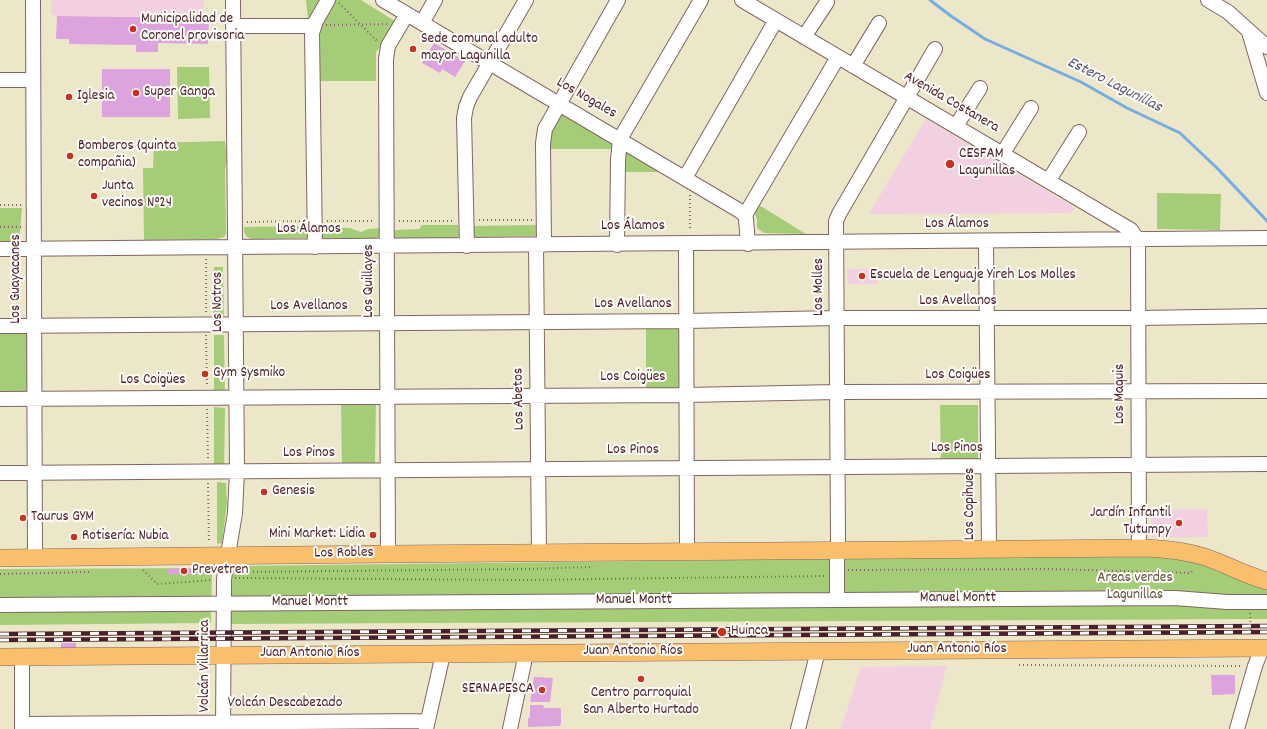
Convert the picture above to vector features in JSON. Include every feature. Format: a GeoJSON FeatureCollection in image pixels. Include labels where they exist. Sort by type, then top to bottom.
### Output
{"type":"FeatureCollection","features":[{"type":"Feature","properties":{"kind":"main road"},"geometry":{"type":"LineString","coordinates":[[687,552],[837,557],[989,550],[1138,548],[1173,550],[1196,554],[1250,576],[1267,581]]}},
{"type":"Feature","properties":{"kind":"main road","name":"Los Robles"},"geometry":{"type":"LineString","coordinates":[[0,558],[687,552]]}},
{"type":"Feature","properties":{"kind":"main road","name":"Juan Antonio Ríos"},"geometry":{"type":"LineString","coordinates":[[0,657],[1260,648]]}},
{"type":"Feature","properties":{"kind":"street","name":"Los Guayacanes"},"geometry":{"type":"LineString","coordinates":[[33,0],[35,557]]}},
{"type":"Feature","properties":{"kind":"street","name":"Los Notros"},"geometry":{"type":"LineString","coordinates":[[223,600],[227,556],[235,513],[237,471],[233,0]]}},
{"type":"Feature","properties":{"kind":"street"},"geometry":{"type":"LineString","coordinates":[[316,247],[312,33],[314,26],[328,0]]}},
{"type":"Feature","properties":{"kind":"street","name":"Los Nogales"},"geometry":{"type":"LineString","coordinates":[[383,0],[404,19],[422,23],[740,210],[744,215]]}},
{"type":"Feature","properties":{"kind":"street"},"geometry":{"type":"LineString","coordinates":[[422,23],[435,0]]}},
{"type":"Feature","properties":{"kind":"street"},"geometry":{"type":"LineString","coordinates":[[467,246],[465,112],[470,97],[526,0]]}},
{"type":"Feature","properties":{"kind":"street","name":"Los Abetos"},"geometry":{"type":"LineString","coordinates":[[539,553],[537,322],[543,136],[547,122],[618,0]]}},
{"type":"Feature","properties":{"kind":"street"},"geometry":{"type":"LineString","coordinates":[[617,245],[618,160],[620,139],[701,0]]}},
{"type":"Feature","properties":{"kind":"street","name":"Avenida Costanera"},"geometry":{"type":"LineString","coordinates":[[742,0],[760,5],[776,20],[804,37],[1129,227],[1138,240]]}},
{"type":"Feature","properties":{"kind":"street"},"geometry":{"type":"LineString","coordinates":[[1208,0],[1228,12],[1267,47]]}},
{"type":"Feature","properties":{"kind":"street"},"geometry":{"type":"LineString","coordinates":[[804,37],[827,2]]}},
{"type":"Feature","properties":{"kind":"street","name":"Los Quillayes"},"geometry":{"type":"LineString","coordinates":[[388,554],[386,247],[387,50],[404,19]]}},
{"type":"Feature","properties":{"kind":"street"},"geometry":{"type":"LineString","coordinates":[[687,179],[776,20]]}},
{"type":"Feature","properties":{"kind":"street"},"geometry":{"type":"LineString","coordinates":[[853,66],[879,23]]}},
{"type":"Feature","properties":{"kind":"street"},"geometry":{"type":"LineString","coordinates":[[234,26],[314,26]]}},
{"type":"Feature","properties":{"kind":"street"},"geometry":{"type":"LineString","coordinates":[[1249,32],[1267,93]]}},
{"type":"Feature","properties":{"kind":"street","name":"Los Molles"},"geometry":{"type":"LineString","coordinates":[[837,597],[838,467],[836,224],[839,214],[935,49]]}},
{"type":"Feature","properties":{"kind":"street"},"geometry":{"type":"LineString","coordinates":[[748,244],[747,225],[744,215],[838,57]]}},
{"type":"Feature","properties":{"kind":"street"},"geometry":{"type":"LineString","coordinates":[[0,80],[33,80]]}},
{"type":"Feature","properties":{"kind":"street"},"geometry":{"type":"LineString","coordinates":[[956,126],[980,88]]}},
{"type":"Feature","properties":{"kind":"street"},"geometry":{"type":"LineString","coordinates":[[1003,153],[1031,108]]}},
{"type":"Feature","properties":{"kind":"street"},"geometry":{"type":"LineString","coordinates":[[1049,180],[1079,132]]}},
{"type":"Feature","properties":{"kind":"street","name":"Los Álamos"},"geometry":{"type":"LineString","coordinates":[[0,250],[986,242],[1267,238]]}},
{"type":"Feature","properties":{"kind":"street","name":"Los Maquis"},"geometry":{"type":"LineString","coordinates":[[1138,240],[1138,548]]}},
{"type":"Feature","properties":{"kind":"street","name":"Los Copihues"},"geometry":{"type":"LineString","coordinates":[[986,242],[989,550]]}},
{"type":"Feature","properties":{"kind":"street"},"geometry":{"type":"LineString","coordinates":[[687,552],[686,321],[688,244]]}},
{"type":"Feature","properties":{"kind":"street","name":"Los Avellanos"},"geometry":{"type":"LineString","coordinates":[[0,326],[387,324],[837,318],[987,319],[1267,316]]}},
{"type":"Feature","properties":{"kind":"street","name":"Los Coigües"},"geometry":{"type":"LineString","coordinates":[[0,399],[686,395],[837,392],[988,393],[1267,391]]}},
{"type":"Feature","properties":{"kind":"street","name":"Los Pinos"},"geometry":{"type":"LineString","coordinates":[[0,473],[1267,464]]}},
{"type":"Feature","properties":{"kind":"street","name":"Manuel Montt"},"geometry":{"type":"LineString","coordinates":[[837,597],[1168,592],[1224,596],[1267,596]]}},
{"type":"Feature","properties":{"kind":"street","name":"Manuel Montt"},"geometry":{"type":"LineString","coordinates":[[0,599],[223,600],[837,597],[1175,598],[1226,602],[1267,602]]}},
{"type":"Feature","properties":{"kind":"street","name":"Manuel Montt"},"geometry":{"type":"LineString","coordinates":[[0,605],[223,600]]}},
{"type":"Feature","properties":{"kind":"street","name":"Volcán Villarrica"},"geometry":{"type":"LineString","coordinates":[[222,725],[223,600]]}},
{"type":"Feature","properties":{"kind":"street"},"geometry":{"type":"LineString","coordinates":[[1237,729],[1260,648]]}},
{"type":"Feature","properties":{"kind":"street"},"geometry":{"type":"LineString","coordinates":[[798,729],[818,651]]}},
{"type":"Feature","properties":{"kind":"street"},"geometry":{"type":"LineString","coordinates":[[510,729],[526,653]]}},
{"type":"Feature","properties":{"kind":"street"},"geometry":{"type":"LineString","coordinates":[[427,725],[443,654]]}},
{"type":"Feature","properties":{"kind":"street"},"geometry":{"type":"LineString","coordinates":[[22,657],[22,726]]}},
{"type":"Feature","properties":{"kind":"street","name":"Volcán Descabezado"},"geometry":{"type":"LineString","coordinates":[[22,726],[427,725]]}},
{"type":"Feature","properties":{"kind":"path"},"geometry":{"type":"LineString","coordinates":[[336,0],[387,50]]}},
{"type":"Feature","properties":{"kind":"path"},"geometry":{"type":"LineString","coordinates":[[314,26],[361,24],[404,19]]}},
{"type":"Feature","properties":{"kind":"path"},"geometry":{"type":"LineString","coordinates":[[687,179],[688,244]]}},
{"type":"Feature","properties":{"kind":"path"},"geometry":{"type":"LineString","coordinates":[[0,205],[34,205]]}},
{"type":"Feature","properties":{"kind":"path"},"geometry":{"type":"LineString","coordinates":[[0,227],[34,227]]}},
{"type":"Feature","properties":{"kind":"path"},"geometry":{"type":"LineString","coordinates":[[137,570],[144,570],[157,584],[252,578],[532,580],[826,576],[826,564],[837,557],[845,564],[845,570],[1051,569],[1191,573],[1193,569]]}},
{"type":"Feature","properties":{"kind":"path"},"geometry":{"type":"LineString","coordinates":[[0,574],[92,572]]}},
{"type":"Feature","properties":{"kind":"path"},"geometry":{"type":"LineString","coordinates":[[1250,608],[1260,648]]}},
{"type":"Feature","properties":{"kind":"shaded area"},"geometry":{"type":"Polygon","coordinates":[[[51,0],[204,0],[204,17],[57,16],[51,14],[51,0]]]}},
{"type":"Feature","properties":{"kind":"shaded area","name":"CESFAM Lagunillas"},"geometry":{"type":"Polygon","coordinates":[[[926,119],[1075,208],[1071,213],[869,214],[926,119]]]}},
{"type":"Feature","properties":{"kind":"shaded area","name":"Escuela de Lenguaje Yireh Los Molles"},"geometry":{"type":"Polygon","coordinates":[[[877,268],[878,284],[848,284],[847,269],[877,268]]]}},
{"type":"Feature","properties":{"kind":"shaded area","name":"Jardín Infantil Tutumpy"},"geometry":{"type":"Polygon","coordinates":[[[1207,509],[1208,537],[1152,538],[1151,510],[1207,509]]]}},
{"type":"Feature","properties":{"kind":"shaded area"},"geometry":{"type":"Polygon","coordinates":[[[947,666],[930,729],[841,729],[861,667],[947,666]]]}},
{"type":"Feature","properties":{"kind":"green space"},"geometry":{"type":"Polygon","coordinates":[[[306,0],[361,0],[395,21],[382,45],[376,52],[376,81],[314,81],[306,0]]]}},
{"type":"Feature","properties":{"kind":"green space"},"geometry":{"type":"Polygon","coordinates":[[[177,67],[209,67],[210,118],[178,119],[177,67]]]}},
{"type":"Feature","properties":{"kind":"green space"},"geometry":{"type":"Polygon","coordinates":[[[558,110],[613,142],[613,149],[548,149],[548,136],[558,110]]]}},
{"type":"Feature","properties":{"kind":"green space"},"geometry":{"type":"Polygon","coordinates":[[[225,141],[227,159],[225,169],[226,234],[224,237],[217,239],[144,240],[143,168],[153,168],[154,143],[225,141]]]}},
{"type":"Feature","properties":{"kind":"green space"},"geometry":{"type":"Polygon","coordinates":[[[625,150],[662,172],[625,172],[625,150]]]}},
{"type":"Feature","properties":{"kind":"green space"},"geometry":{"type":"Polygon","coordinates":[[[1157,193],[1221,194],[1220,230],[1157,229],[1157,193]]]}},
{"type":"Feature","properties":{"kind":"green space"},"geometry":{"type":"Polygon","coordinates":[[[759,205],[806,234],[764,233],[757,228],[757,219],[754,212],[759,205]]]}},
{"type":"Feature","properties":{"kind":"green space"},"geometry":{"type":"Polygon","coordinates":[[[0,208],[22,208],[19,243],[0,243],[0,208]]]}},
{"type":"Feature","properties":{"kind":"green space"},"geometry":{"type":"Polygon","coordinates":[[[422,225],[458,225],[459,236],[457,238],[392,237],[393,231],[419,229],[422,225]]]}},
{"type":"Feature","properties":{"kind":"green space"},"geometry":{"type":"Polygon","coordinates":[[[537,225],[537,236],[473,237],[472,226],[537,225]]]}},
{"type":"Feature","properties":{"kind":"green space"},"geometry":{"type":"Polygon","coordinates":[[[308,226],[309,235],[306,238],[252,239],[246,236],[244,229],[244,227],[308,226]]]}},
{"type":"Feature","properties":{"kind":"green space"},"geometry":{"type":"Polygon","coordinates":[[[321,227],[350,228],[361,232],[368,229],[381,228],[380,237],[376,238],[322,238],[321,227]]]}},
{"type":"Feature","properties":{"kind":"green space"},"geometry":{"type":"Polygon","coordinates":[[[214,267],[223,267],[224,329],[213,330],[214,267]]]}},
{"type":"Feature","properties":{"kind":"green space"},"geometry":{"type":"Polygon","coordinates":[[[646,327],[679,327],[679,391],[646,391],[646,327]]]}},
{"type":"Feature","properties":{"kind":"green space"},"geometry":{"type":"Polygon","coordinates":[[[28,333],[28,394],[0,396],[0,334],[28,333]]]}},
{"type":"Feature","properties":{"kind":"green space"},"geometry":{"type":"Polygon","coordinates":[[[214,335],[224,335],[225,400],[214,400],[214,335]]]}},
{"type":"Feature","properties":{"kind":"green space"},"geometry":{"type":"Polygon","coordinates":[[[341,402],[376,402],[375,464],[342,465],[341,402]]]}},
{"type":"Feature","properties":{"kind":"green space"},"geometry":{"type":"Polygon","coordinates":[[[940,405],[978,405],[978,469],[941,469],[940,405]]]}},
{"type":"Feature","properties":{"kind":"green space"},"geometry":{"type":"Polygon","coordinates":[[[214,407],[225,408],[224,475],[214,475],[214,407]]]}},
{"type":"Feature","properties":{"kind":"green space"},"geometry":{"type":"Polygon","coordinates":[[[217,482],[226,483],[227,503],[222,543],[217,544],[217,482]]]}},
{"type":"Feature","properties":{"kind":"green space","name":"Areas verdes Lagunillas"},"geometry":{"type":"Polygon","coordinates":[[[1153,555],[1183,557],[1267,587],[1267,619],[228,624],[232,566],[1153,555]]]}},
{"type":"Feature","properties":{"kind":"green space"},"geometry":{"type":"Polygon","coordinates":[[[212,568],[211,623],[0,625],[0,569],[212,568]]]}},
{"type":"Feature","properties":{"kind":"building","name":"Municipalidad de Coronel provisoria"},"geometry":{"type":"Polygon","coordinates":[[[57,16],[209,18],[208,44],[158,43],[158,52],[136,52],[136,45],[69,44],[69,39],[56,39],[57,16]]]}},
{"type":"Feature","properties":{"kind":"building"},"geometry":{"type":"Polygon","coordinates":[[[434,43],[465,61],[455,77],[442,69],[440,73],[422,63],[434,43]]]}},
{"type":"Feature","properties":{"kind":"building","name":"Super Ganga"},"geometry":{"type":"Polygon","coordinates":[[[102,69],[170,69],[170,117],[102,117],[102,69]]]}},
{"type":"Feature","properties":{"kind":"building","name":"Prevetren"},"geometry":{"type":"Polygon","coordinates":[[[201,568],[202,574],[167,574],[167,569],[201,568]]]}},
{"type":"Feature","properties":{"kind":"building"},"geometry":{"type":"Polygon","coordinates":[[[61,643],[76,643],[76,648],[61,649],[61,643]]]}},
{"type":"Feature","properties":{"kind":"building"},"geometry":{"type":"Polygon","coordinates":[[[1211,675],[1235,675],[1235,694],[1212,695],[1211,675]]]}},
{"type":"Feature","properties":{"kind":"building","name":"SERNAPESCA"},"geometry":{"type":"Polygon","coordinates":[[[534,677],[553,678],[550,702],[530,702],[534,677]]]}},
{"type":"Feature","properties":{"kind":"building"},"geometry":{"type":"Polygon","coordinates":[[[530,705],[543,705],[544,708],[560,708],[560,726],[528,727],[530,705]]]}},
{"type":"Feature","properties":{"kind":"waterway","name":"Estero Lagunillas"},"geometry":{"type":"LineString","coordinates":[[930,0],[985,39],[1081,82],[1127,108],[1180,133],[1218,169],[1267,221]]}},
{"type":"Feature","properties":{"kind":"railway"},"geometry":{"type":"LineString","coordinates":[[0,634],[1267,626]]}},
{"type":"Feature","properties":{"kind":"railway"},"geometry":{"type":"LineString","coordinates":[[0,640],[1267,632]]}},
{"type":"Feature","properties":{"kind":"place","name":"Municipalidad de Coronel provisoria"},"geometry":{"type":"Point","coordinates":[133,29]}},
{"type":"Feature","properties":{"kind":"place","name":"Sede comunal adulto mayor Lagunilla"},"geometry":{"type":"Point","coordinates":[413,49]}},
{"type":"Feature","properties":{"kind":"place","name":"Super Ganga"},"geometry":{"type":"Point","coordinates":[136,93]}},
{"type":"Feature","properties":{"kind":"place","name":"Iglesia"},"geometry":{"type":"Point","coordinates":[69,97]}},
{"type":"Feature","properties":{"kind":"place","name":"Bomberos (quinta compañia)"},"geometry":{"type":"Point","coordinates":[70,156]}},
{"type":"Feature","properties":{"kind":"place","name":"CESFAM Lagunillas"},"geometry":{"type":"Point","coordinates":[950,164]}},
{"type":"Feature","properties":{"kind":"place","name":"Junta vecinos N°24"},"geometry":{"type":"Point","coordinates":[94,196]}},
{"type":"Feature","properties":{"kind":"place","name":"Escuela de Lenguaje Yireh Los Molles"},"geometry":{"type":"Point","coordinates":[862,276]}},
{"type":"Feature","properties":{"kind":"place","name":"Gym Sysmiko"},"geometry":{"type":"Point","coordinates":[205,374]}},
{"type":"Feature","properties":{"kind":"place","name":"Genesis"},"geometry":{"type":"Point","coordinates":[264,492]}},
{"type":"Feature","properties":{"kind":"place","name":"Taurus GYM"},"geometry":{"type":"Point","coordinates":[23,518]}},
{"type":"Feature","properties":{"kind":"place","name":"Jardín Infantil Tutumpy"},"geometry":{"type":"Point","coordinates":[1179,523]}},
{"type":"Feature","properties":{"kind":"place","name":"Mini Market: Lidia"},"geometry":{"type":"Point","coordinates":[373,535]}},
{"type":"Feature","properties":{"kind":"place","name":"Rotisería: Nubia"},"geometry":{"type":"Point","coordinates":[74,537]}},
{"type":"Feature","properties":{"kind":"place","name":"Prevetren"},"geometry":{"type":"Point","coordinates":[184,571]}},
{"type":"Feature","properties":{"kind":"place","name":"Huinca"},"geometry":{"type":"Point","coordinates":[722,632]}},
{"type":"Feature","properties":{"kind":"place","name":"Centro parroquial San Alberto Hurtado"},"geometry":{"type":"Point","coordinates":[641,679]}},
{"type":"Feature","properties":{"kind":"place","name":"SERNAPESCA"},"geometry":{"type":"Point","coordinates":[542,690]}}]}
